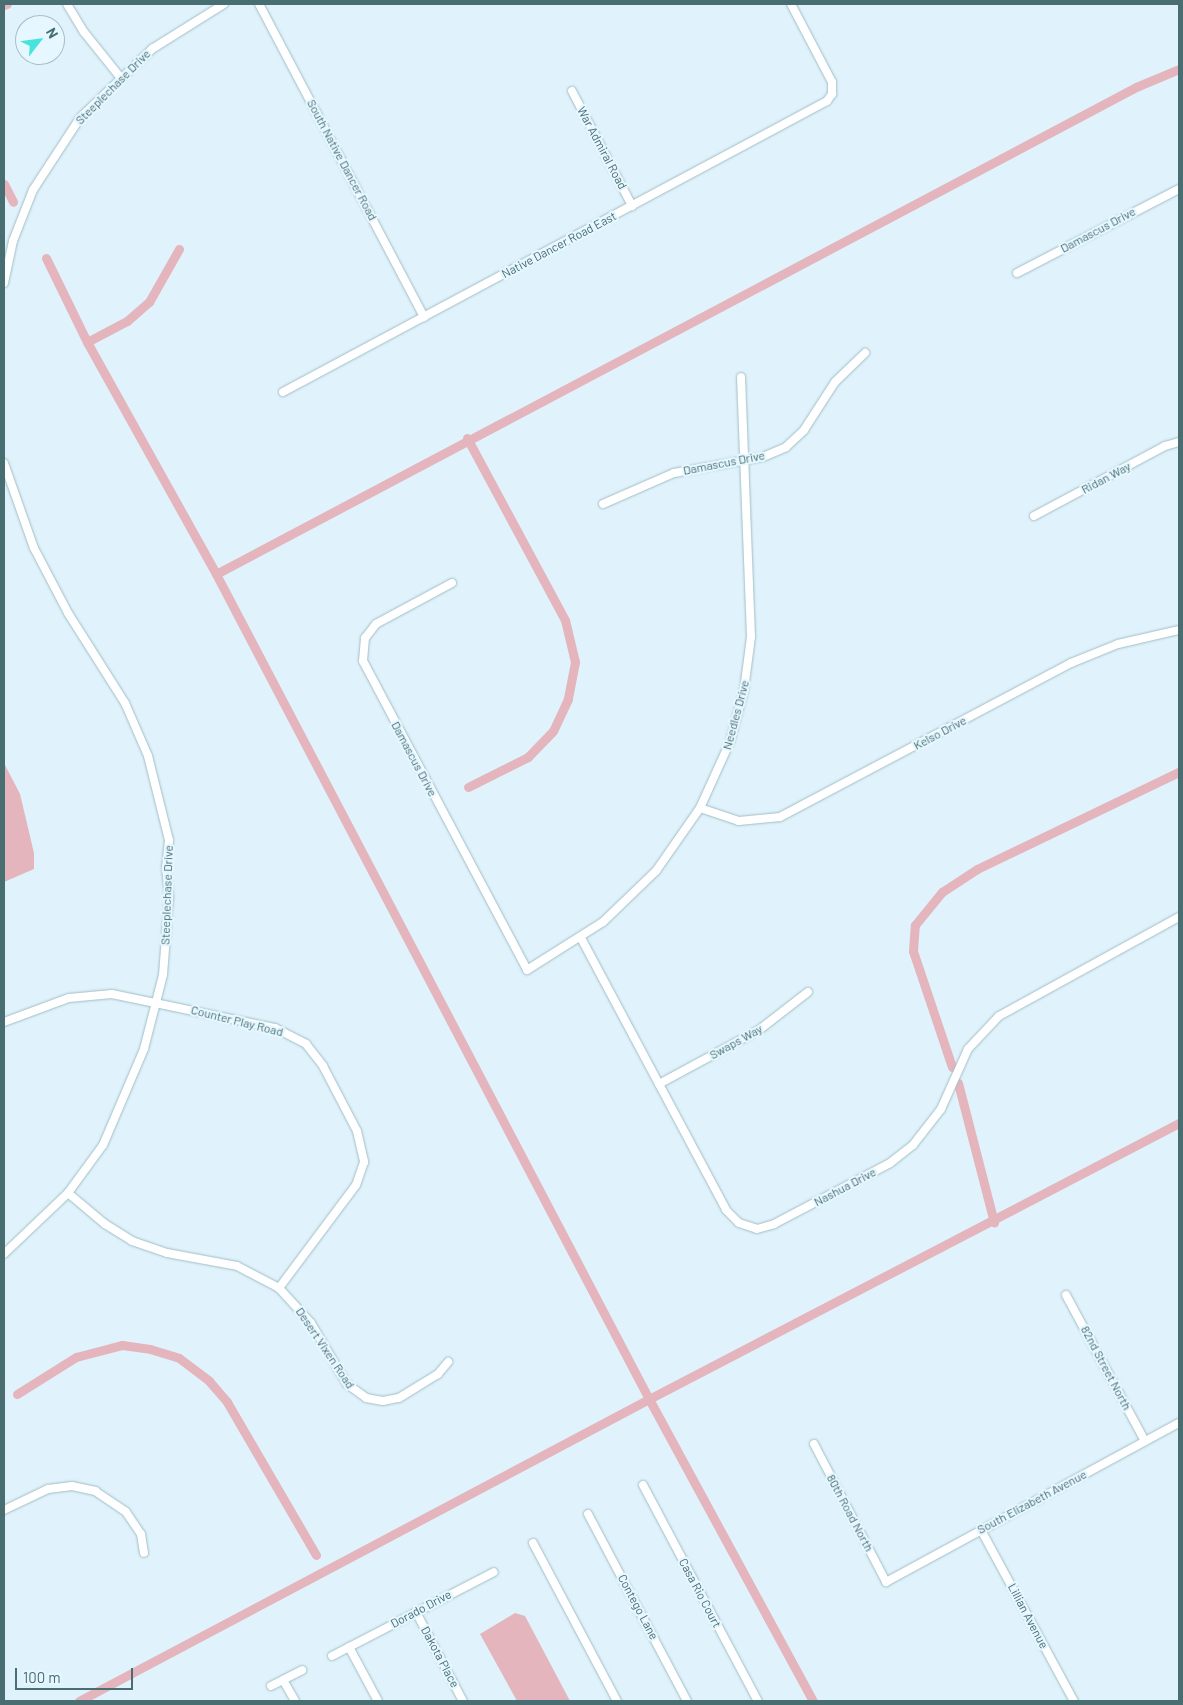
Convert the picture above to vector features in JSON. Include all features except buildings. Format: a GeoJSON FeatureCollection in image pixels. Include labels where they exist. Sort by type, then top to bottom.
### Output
{"type":"FeatureCollection","features":[{"type":"Feature","properties":{"kind":"street"},"geometry":{"type":"LineString","coordinates":[[67,4],[84,32],[120,77]]}},
{"type":"Feature","properties":{"kind":"street","name":"Steeplechase Drive"},"geometry":{"type":"LineString","coordinates":[[4,283],[13,241],[45,168],[80,118],[120,77],[163,40],[224,4]]}},
{"type":"Feature","properties":{"kind":"street","name":"South Native Dancer Road"},"geometry":{"type":"LineString","coordinates":[[259,4],[424,317]]}},
{"type":"Feature","properties":{"kind":"street","name":"Native Dancer Road East"},"geometry":{"type":"LineString","coordinates":[[283,392],[822,104],[832,94],[832,82],[790,4]]}},
{"type":"Feature","properties":{"kind":"street","name":"War Admiral Road"},"geometry":{"type":"LineString","coordinates":[[572,91],[632,206]]}},
{"type":"Feature","properties":{"kind":"street","name":"Damascus Drive"},"geometry":{"type":"LineString","coordinates":[[1017,273],[1179,189]]}},
{"type":"Feature","properties":{"kind":"street","name":"Damascus Drive"},"geometry":{"type":"LineString","coordinates":[[603,504],[674,473],[775,453],[796,439],[835,382],[865,353]]}},
{"type":"Feature","properties":{"kind":"street","name":"Needles Drive"},"geometry":{"type":"LineString","coordinates":[[527,970],[581,938],[623,905],[652,876],[700,808],[730,742],[748,663],[752,610],[741,377]]}},
{"type":"Feature","properties":{"kind":"street","name":"Ridan Way"},"geometry":{"type":"LineString","coordinates":[[1034,516],[1165,446],[1179,442]]}},
{"type":"Feature","properties":{"kind":"street","name":"Steeplechase Drive"},"geometry":{"type":"LineString","coordinates":[[4,463],[34,548],[68,612],[125,703],[157,784],[169,840],[166,866],[169,897],[164,976],[135,1074],[109,1131],[87,1171],[68,1194],[4,1254]]}},
{"type":"Feature","properties":{"kind":"street","name":"Damascus Drive"},"geometry":{"type":"LineString","coordinates":[[452,583],[372,628],[365,638],[363,661],[527,970]]}},
{"type":"Feature","properties":{"kind":"street","name":"Kelso Drive"},"geometry":{"type":"LineString","coordinates":[[700,808],[739,821],[780,817],[1071,663],[1118,644],[1178,628]]}},
{"type":"Feature","properties":{"kind":"street","name":"Nashua Drive"},"geometry":{"type":"LineString","coordinates":[[581,938],[730,1215],[745,1226],[769,1227],[890,1163],[913,1145],[941,1110],[968,1049],[999,1016],[1179,917]]}},
{"type":"Feature","properties":{"kind":"street","name":"Swaps Way"},"geometry":{"type":"LineString","coordinates":[[659,1084],[758,1030],[808,992]]}},
{"type":"Feature","properties":{"kind":"street","name":"Counter Play Road"},"geometry":{"type":"LineString","coordinates":[[4,1022],[56,1001],[87,994],[112,994],[157,1001],[275,1028],[296,1038],[313,1052],[323,1066],[360,1137],[364,1162],[358,1182],[279,1288]]}},
{"type":"Feature","properties":{"kind":"street","name":"Desert Vixen Road"},"geometry":{"type":"LineString","coordinates":[[68,1194],[105,1224],[132,1241],[167,1253],[237,1266],[279,1288],[311,1323],[347,1384],[366,1398],[383,1402],[399,1398],[438,1374],[448,1362]]}},
{"type":"Feature","properties":{"kind":"street","name":"82nd Street North"},"geometry":{"type":"LineString","coordinates":[[1066,1295],[1145,1441]]}},
{"type":"Feature","properties":{"kind":"street","name":"South Elizabeth Avenue"},"geometry":{"type":"LineString","coordinates":[[886,1582],[1179,1423]]}},
{"type":"Feature","properties":{"kind":"street","name":"80th Road North"},"geometry":{"type":"LineString","coordinates":[[814,1444],[886,1582]]}},
{"type":"Feature","properties":{"kind":"street","name":"Casa Rio Court"},"geometry":{"type":"LineString","coordinates":[[643,1485],[758,1701]]}},
{"type":"Feature","properties":{"kind":"street"},"geometry":{"type":"LineString","coordinates":[[4,1510],[48,1489],[72,1486],[95,1491],[117,1504],[130,1516],[140,1534],[144,1553]]}},
{"type":"Feature","properties":{"kind":"street","name":"Contego Lane"},"geometry":{"type":"LineString","coordinates":[[588,1514],[688,1701]]}},
{"type":"Feature","properties":{"kind":"street","name":"Lillian Avenue"},"geometry":{"type":"LineString","coordinates":[[981,1530],[1074,1701]]}},
{"type":"Feature","properties":{"kind":"street"},"geometry":{"type":"LineString","coordinates":[[534,1543],[617,1701]]}},
{"type":"Feature","properties":{"kind":"street","name":"Dorado Drive"},"geometry":{"type":"LineString","coordinates":[[332,1656],[494,1572]]}},
{"type":"Feature","properties":{"kind":"street","name":"Dakota Place"},"geometry":{"type":"LineString","coordinates":[[416,1612],[463,1701]]}},
{"type":"Feature","properties":{"kind":"street"},"geometry":{"type":"LineString","coordinates":[[349,1647],[378,1701]]}},
{"type":"Feature","properties":{"kind":"street"},"geometry":{"type":"LineString","coordinates":[[271,1686],[302,1670]]}},
{"type":"Feature","properties":{"kind":"street"},"geometry":{"type":"LineString","coordinates":[[283,1680],[295,1701]]}},
{"type":"Feature","properties":{"kind":"shaded area"},"geometry":{"type":"Polygon","coordinates":[[[4,763],[20,794],[34,853],[34,869],[4,882],[4,763]]]}},
{"type":"Feature","properties":{"kind":"shaded area"},"geometry":{"type":"Polygon","coordinates":[[[515,1613],[525,1616],[570,1701],[517,1701],[480,1634],[515,1613]]]}},
{"type":"Feature","properties":{"kind":"waterway"},"geometry":{"type":"LineString","coordinates":[[216,574],[1136,87],[1179,69]]}},
{"type":"Feature","properties":{"kind":"waterway"},"geometry":{"type":"LineString","coordinates":[[4,184],[13,202]]}},
{"type":"Feature","properties":{"kind":"waterway"},"geometry":{"type":"LineString","coordinates":[[87,342],[127,321],[149,302],[179,249]]}},
{"type":"Feature","properties":{"kind":"waterway"},"geometry":{"type":"LineString","coordinates":[[46,258],[87,342],[216,574],[649,1399],[813,1701]]}},
{"type":"Feature","properties":{"kind":"waterway"},"geometry":{"type":"LineString","coordinates":[[467,438],[565,620],[575,662],[568,699],[553,731],[528,757],[468,787]]}},
{"type":"Feature","properties":{"kind":"waterway"},"geometry":{"type":"LineString","coordinates":[[952,1067],[913,951],[915,925],[942,892],[977,869],[1179,772]]}},
{"type":"Feature","properties":{"kind":"waterway"},"geometry":{"type":"LineString","coordinates":[[958,1083],[994,1222]]}},
{"type":"Feature","properties":{"kind":"waterway"},"geometry":{"type":"LineString","coordinates":[[79,1701],[649,1399],[1179,1123]]}},
{"type":"Feature","properties":{"kind":"waterway"},"geometry":{"type":"LineString","coordinates":[[17,1394],[76,1357],[122,1345],[150,1349],[179,1358],[209,1381],[227,1402],[316,1555]]}}]}
